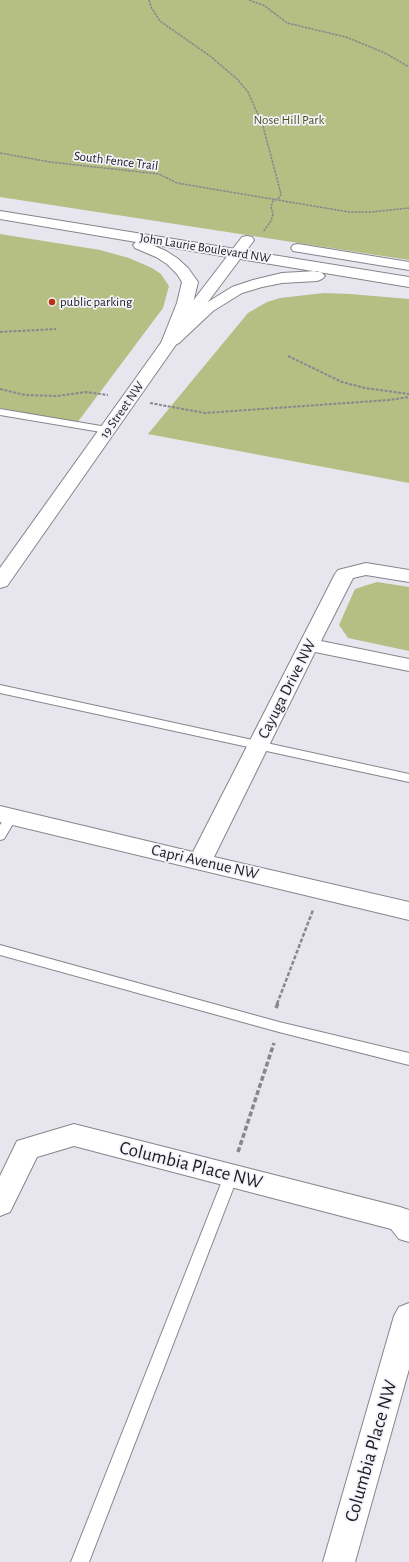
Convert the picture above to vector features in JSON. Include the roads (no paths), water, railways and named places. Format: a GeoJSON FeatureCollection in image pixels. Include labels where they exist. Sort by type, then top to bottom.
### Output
{"type":"FeatureCollection","features":[{"type":"Feature","properties":{"kind":"street","name":"John Laurie Boulevard NW"},"geometry":{"type":"LineString","coordinates":[[0,215],[409,283]]}},
{"type":"Feature","properties":{"kind":"street"},"geometry":{"type":"LineString","coordinates":[[0,219],[142,246],[161,254],[172,262],[183,271],[190,282],[185,303],[169,343]]}},
{"type":"Feature","properties":{"kind":"street","name":"John Laurie Boulevard NW"},"geometry":{"type":"LineString","coordinates":[[232,238],[263,242]]}},
{"type":"Feature","properties":{"kind":"street","name":"19 Street NW"},"geometry":{"type":"LineString","coordinates":[[0,582],[169,343],[247,240]]}},
{"type":"Feature","properties":{"kind":"street","name":"John Laurie Boulevard NW"},"geometry":{"type":"LineString","coordinates":[[286,246],[409,266]]}},
{"type":"Feature","properties":{"kind":"street"},"geometry":{"type":"LineString","coordinates":[[169,343],[208,308],[237,290],[258,283],[282,278],[314,276],[333,276],[409,283]]}},
{"type":"Feature","properties":{"kind":"street","name":"Cayuga Drive NW"},"geometry":{"type":"LineString","coordinates":[[200,861],[345,574],[366,569],[409,576]]}},
{"type":"Feature","properties":{"kind":"street"},"geometry":{"type":"LineString","coordinates":[[309,645],[409,665]]}},
{"type":"Feature","properties":{"kind":"street","name":"Capri Avenue NW"},"geometry":{"type":"LineString","coordinates":[[6,816],[409,910]]}},
{"type":"Feature","properties":{"kind":"street","name":"Columbia Place NW"},"geometry":{"type":"LineString","coordinates":[[0,1204],[26,1149],[74,1136],[400,1219],[409,1230]]}},
{"type":"Feature","properties":{"kind":"street","name":"Columbia Place NW"},"geometry":{"type":"LineString","coordinates":[[339,1562],[409,1316]]}},
{"type":"Feature","properties":{"kind":"lane"},"geometry":{"type":"LineString","coordinates":[[0,412],[107,430]]}},
{"type":"Feature","properties":{"kind":"lane"},"geometry":{"type":"LineString","coordinates":[[0,690],[409,778]]}},
{"type":"Feature","properties":{"kind":"lane"},"geometry":{"type":"LineString","coordinates":[[0,836],[6,816]]}},
{"type":"Feature","properties":{"kind":"lane"},"geometry":{"type":"LineString","coordinates":[[0,950],[275,1025],[409,1059]]}},
{"type":"Feature","properties":{"kind":"lane"},"geometry":{"type":"LineString","coordinates":[[80,1562],[231,1176]]}},
{"type":"Feature","properties":{"kind":"place","name":"public parking"},"geometry":{"type":"Point","coordinates":[52,302]}},
{"type":"Feature","properties":{"kind":"park label","name":"Nose Hill Park"},"geometry":{"type":"Point","coordinates":[289,120]}}]}
